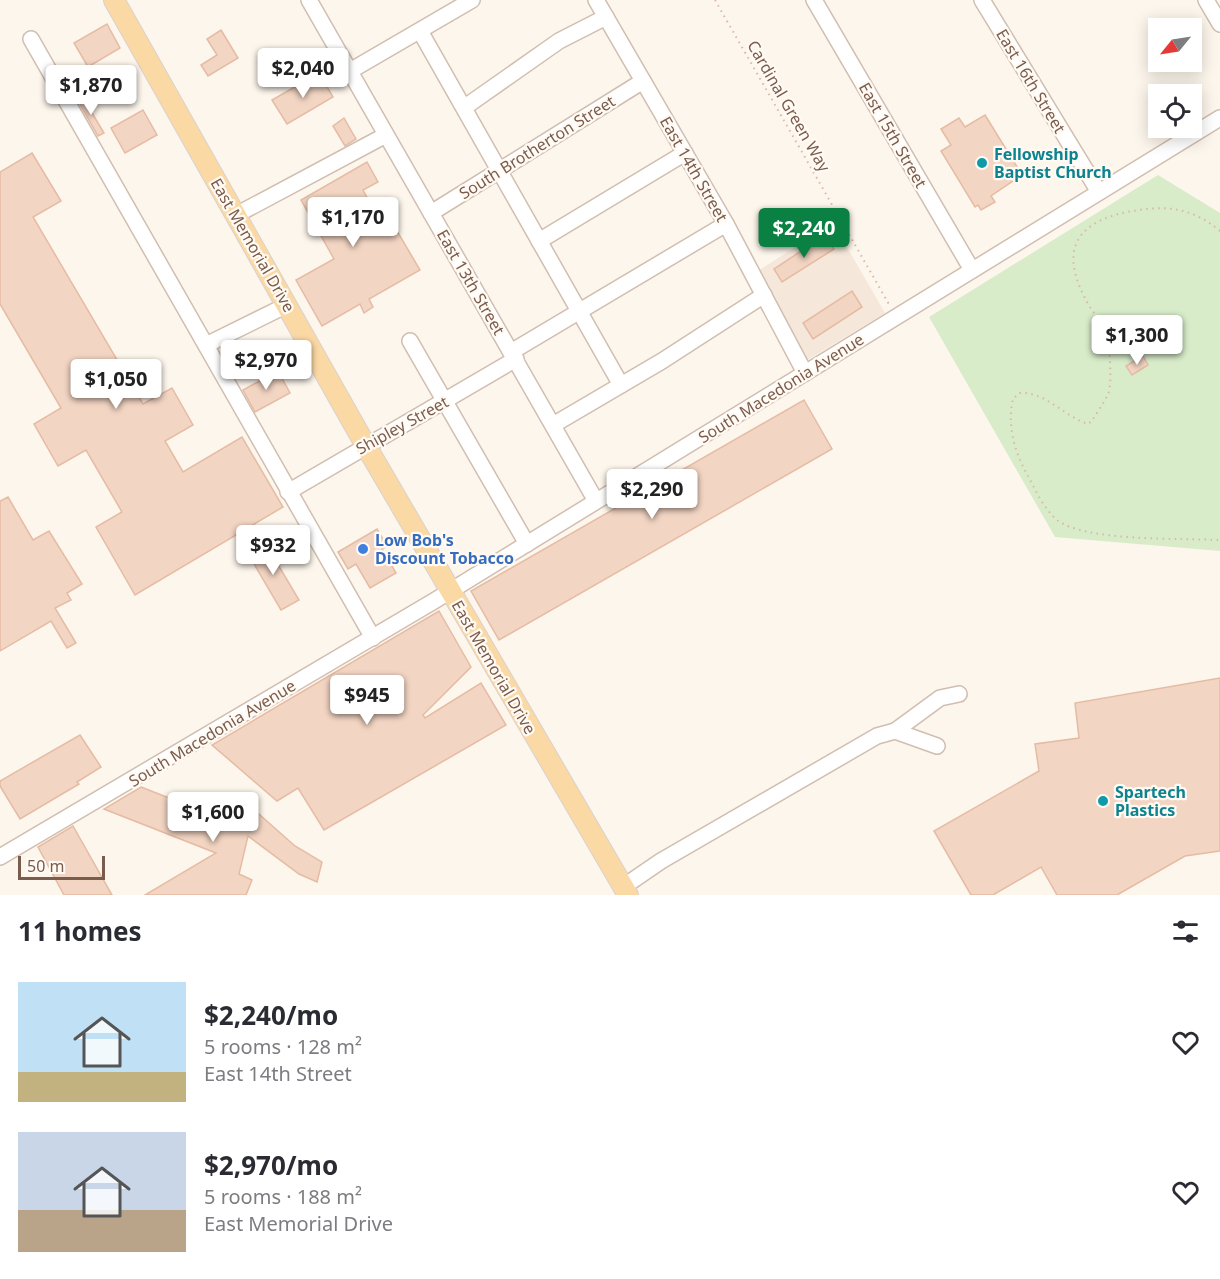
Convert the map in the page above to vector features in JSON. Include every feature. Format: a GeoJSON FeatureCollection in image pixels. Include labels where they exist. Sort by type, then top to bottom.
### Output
{"type":"FeatureCollection","features":[{"type":"Feature","properties":{"kind":"main road","name":"East Memorial Drive"},"geometry":{"type":"LineString","coordinates":[[114,0],[449,592],[626,891]]}},
{"type":"Feature","properties":{"kind":"street","name":"East 13th Street"},"geometry":{"type":"LineString","coordinates":[[309,0],[596,501]]}},
{"type":"Feature","properties":{"kind":"street"},"geometry":{"type":"LineString","coordinates":[[350,71],[472,0]]}},
{"type":"Feature","properties":{"kind":"street","name":"East 14th Street"},"geometry":{"type":"LineString","coordinates":[[596,0],[726,224],[805,373]]}},
{"type":"Feature","properties":{"kind":"street","name":"East 15th Street"},"geometry":{"type":"LineString","coordinates":[[814,0],[972,270]]}},
{"type":"Feature","properties":{"kind":"street","name":"East 16th Street"},"geometry":{"type":"LineString","coordinates":[[982,0],[1099,192]]}},
{"type":"Feature","properties":{"kind":"street"},"geometry":{"type":"LineString","coordinates":[[1206,0],[1220,24]]}},
{"type":"Feature","properties":{"kind":"street"},"geometry":{"type":"LineString","coordinates":[[465,107],[559,41],[606,18]]}},
{"type":"Feature","properties":{"kind":"street"},"geometry":{"type":"LineString","coordinates":[[420,31],[621,385]]}},
{"type":"Feature","properties":{"kind":"street"},"geometry":{"type":"LineString","coordinates":[[31,39],[373,638]]}},
{"type":"Feature","properties":{"kind":"street","name":"South Brotherton Street"},"geometry":{"type":"LineString","coordinates":[[431,213],[643,81]]}},
{"type":"Feature","properties":{"kind":"street","name":"South Macedonia Avenue"},"geometry":{"type":"LineString","coordinates":[[0,857],[449,592],[1220,118]]}},
{"type":"Feature","properties":{"kind":"street"},"geometry":{"type":"LineString","coordinates":[[236,215],[387,135]]}},
{"type":"Feature","properties":{"kind":"street"},"geometry":{"type":"LineString","coordinates":[[539,241],[685,153]]}},
{"type":"Feature","properties":{"kind":"street","name":"Shipley Street"},"geometry":{"type":"LineString","coordinates":[[288,492],[443,402],[579,313],[726,224]]}},
{"type":"Feature","properties":{"kind":"street"},"geometry":{"type":"LineString","coordinates":[[553,425],[764,295]]}},
{"type":"Feature","properties":{"kind":"street"},"geometry":{"type":"LineString","coordinates":[[206,345],[287,305]]}},
{"type":"Feature","properties":{"kind":"street"},"geometry":{"type":"LineString","coordinates":[[410,341],[443,402],[527,544]]}},
{"type":"Feature","properties":{"kind":"street"},"geometry":{"type":"LineString","coordinates":[[626,891],[661,861],[868,741],[895,731],[940,698],[959,694]]}},
{"type":"Feature","properties":{"kind":"street"},"geometry":{"type":"LineString","coordinates":[[895,731],[937,746]]}},
{"type":"Feature","properties":{"kind":"path","name":"Cardinal Green Way"},"geometry":{"type":"LineString","coordinates":[[715,0],[896,317]]}},
{"type":"Feature","properties":{"kind":"path"},"geometry":{"type":"LineString","coordinates":[[1220,231],[1195,213],[1170,208],[1121,213],[1083,232],[1074,249],[1074,268],[1082,292],[1107,332],[1110,378],[1108,394],[1092,422],[1088,424],[1061,408],[1028,393],[1019,393],[1012,399],[1011,412],[1017,457],[1046,507],[1065,525],[1100,534],[1220,540]]}},
{"type":"Feature","properties":{"kind":"shaded area"},"geometry":{"type":"Polygon","coordinates":[[[833,223],[885,313],[801,364],[753,274],[833,223]]]}},
{"type":"Feature","properties":{"kind":"green space"},"geometry":{"type":"Polygon","coordinates":[[[1158,175],[1220,213],[1220,551],[1055,537],[929,317],[1158,175]]]}},
{"type":"Feature","properties":{"kind":"building"},"geometry":{"type":"Polygon","coordinates":[[[107,24],[120,48],[88,67],[74,43],[107,24]]]}},
{"type":"Feature","properties":{"kind":"building"},"geometry":{"type":"Polygon","coordinates":[[[221,30],[238,58],[208,76],[201,65],[217,55],[207,39],[221,30]]]}},
{"type":"Feature","properties":{"kind":"building"},"geometry":{"type":"Polygon","coordinates":[[[319,73],[333,97],[287,124],[272,100],[319,73]]]}},
{"type":"Feature","properties":{"kind":"building"},"geometry":{"type":"Polygon","coordinates":[[[82,96],[104,133],[98,136],[77,99],[82,96]]]}},
{"type":"Feature","properties":{"kind":"building"},"geometry":{"type":"Polygon","coordinates":[[[143,110],[157,135],[125,153],[111,128],[143,110]]]}},
{"type":"Feature","properties":{"kind":"building","name":"Fellowship Baptist Church"},"geometry":{"type":"Polygon","coordinates":[[[985,115],[1022,175],[991,196],[995,202],[981,210],[978,205],[975,207],[941,151],[951,145],[941,129],[959,118],[965,127],[985,115]]]}},
{"type":"Feature","properties":{"kind":"building"},"geometry":{"type":"Polygon","coordinates":[[[344,118],[356,139],[345,146],[333,126],[344,118]]]}},
{"type":"Feature","properties":{"kind":"building"},"geometry":{"type":"Polygon","coordinates":[[[32,153],[61,201],[33,217],[143,404],[172,388],[193,425],[165,441],[183,472],[242,437],[283,507],[135,595],[96,527],[122,512],[86,450],[58,466],[34,424],[61,408],[0,304],[0,172],[32,153]]]}},
{"type":"Feature","properties":{"kind":"building"},"geometry":{"type":"Polygon","coordinates":[[[367,162],[378,182],[363,190],[375,212],[383,207],[420,270],[369,299],[373,307],[364,313],[360,304],[322,326],[296,280],[334,259],[301,200],[367,162]]]}},
{"type":"Feature","properties":{"kind":"building"},"geometry":{"type":"Polygon","coordinates":[[[824,236],[834,249],[782,282],[774,269],[824,236]]]}},
{"type":"Feature","properties":{"kind":"building"},"geometry":{"type":"Polygon","coordinates":[[[852,291],[862,307],[813,339],[803,323],[852,291]]]}},
{"type":"Feature","properties":{"kind":"building"},"geometry":{"type":"Polygon","coordinates":[[[1143,356],[1148,365],[1132,375],[1126,366],[1143,356]]]}},
{"type":"Feature","properties":{"kind":"building"},"geometry":{"type":"Polygon","coordinates":[[[278,371],[290,393],[255,412],[243,390],[278,371]]]}},
{"type":"Feature","properties":{"kind":"building"},"geometry":{"type":"Polygon","coordinates":[[[804,400],[832,449],[499,640],[471,591],[804,400]]]}},
{"type":"Feature","properties":{"kind":"building"},"geometry":{"type":"Polygon","coordinates":[[[8,497],[33,540],[49,531],[82,584],[67,593],[71,600],[55,608],[76,643],[67,648],[51,621],[0,651],[0,501],[8,497]]]}},
{"type":"Feature","properties":{"kind":"building"},"geometry":{"type":"Polygon","coordinates":[[[377,529],[387,546],[382,549],[396,573],[370,588],[356,564],[348,569],[338,552],[377,529]]]}},
{"type":"Feature","properties":{"kind":"building"},"geometry":{"type":"Polygon","coordinates":[[[264,541],[299,600],[281,610],[247,552],[264,541]]]}},
{"type":"Feature","properties":{"kind":"building"},"geometry":{"type":"Polygon","coordinates":[[[439,611],[471,667],[423,715],[425,718],[481,683],[506,725],[324,830],[298,788],[277,801],[212,745],[439,611]]]}},
{"type":"Feature","properties":{"kind":"building","name":"Spartech Plastics"},"geometry":{"type":"Polygon","coordinates":[[[1220,678],[1220,851],[1185,856],[1117,895],[1057,895],[1041,867],[993,895],[971,895],[934,831],[1039,771],[1035,744],[1079,738],[1075,703],[1220,678]]]}},
{"type":"Feature","properties":{"kind":"building"},"geometry":{"type":"Polygon","coordinates":[[[80,735],[101,767],[77,782],[79,784],[20,819],[0,786],[0,781],[80,735]]]}},
{"type":"Feature","properties":{"kind":"building"},"geometry":{"type":"Polygon","coordinates":[[[141,787],[225,820],[244,801],[295,846],[322,862],[317,882],[299,874],[248,836],[239,874],[252,880],[246,895],[145,895],[216,853],[104,809],[141,787]]]}},
{"type":"Feature","properties":{"kind":"building"},"geometry":{"type":"Polygon","coordinates":[[[73,826],[112,895],[64,895],[38,847],[73,826]]]}},
{"type":"Feature","properties":{"kind":"place","name":"Fellowship Baptist Church"},"geometry":{"type":"Point","coordinates":[982,163]}},
{"type":"Feature","properties":{"kind":"place","name":"Low Bob's Discount Tobacco"},"geometry":{"type":"Point","coordinates":[363,549]}},
{"type":"Feature","properties":{"kind":"place","name":"Spartech Plastics"},"geometry":{"type":"Point","coordinates":[1103,801]}}]}
